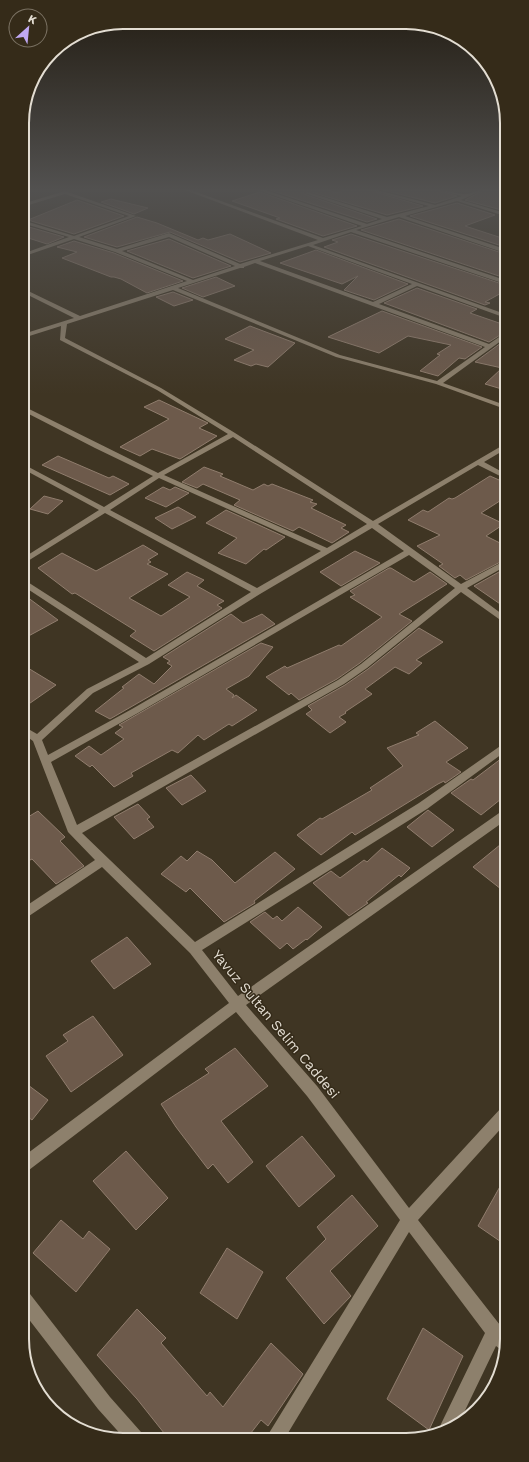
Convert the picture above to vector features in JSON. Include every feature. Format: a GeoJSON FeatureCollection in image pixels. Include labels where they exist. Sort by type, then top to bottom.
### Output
{"type":"FeatureCollection","features":[{"type":"Feature","properties":{"kind":"street"},"geometry":{"type":"LineString","coordinates":[[135,258],[194,282]]}},
{"type":"Feature","properties":{"kind":"street"},"geometry":{"type":"LineString","coordinates":[[221,258],[242,267]]}},
{"type":"Feature","properties":{"kind":"street"},"geometry":{"type":"LineString","coordinates":[[29,334],[269,258]]}},
{"type":"Feature","properties":{"kind":"street"},"geometry":{"type":"LineString","coordinates":[[345,258],[500,314]]}},
{"type":"Feature","properties":{"kind":"street"},"geometry":{"type":"LineString","coordinates":[[434,258],[500,280]]}},
{"type":"Feature","properties":{"kind":"street"},"geometry":{"type":"LineString","coordinates":[[257,262],[489,346]]}},
{"type":"Feature","properties":{"kind":"street"},"geometry":{"type":"LineString","coordinates":[[374,304],[416,284]]}},
{"type":"Feature","properties":{"kind":"street"},"geometry":{"type":"LineString","coordinates":[[174,288],[338,356],[438,383],[500,405]]}},
{"type":"Feature","properties":{"kind":"street"},"geometry":{"type":"LineString","coordinates":[[29,293],[80,318]]}},
{"type":"Feature","properties":{"kind":"street"},"geometry":{"type":"LineString","coordinates":[[64,323],[62,340],[159,389],[233,434],[372,524],[500,616]]}},
{"type":"Feature","properties":{"kind":"street"},"geometry":{"type":"LineString","coordinates":[[438,383],[500,339]]}},
{"type":"Feature","properties":{"kind":"street"},"geometry":{"type":"LineString","coordinates":[[29,411],[54,425],[159,475],[327,551]]}},
{"type":"Feature","properties":{"kind":"street"},"geometry":{"type":"LineString","coordinates":[[29,558],[159,475],[233,434]]}},
{"type":"Feature","properties":{"kind":"street"},"geometry":{"type":"LineString","coordinates":[[37,739],[90,690],[146,662],[257,592],[500,449]]}},
{"type":"Feature","properties":{"kind":"street"},"geometry":{"type":"LineString","coordinates":[[478,462],[500,474]]}},
{"type":"Feature","properties":{"kind":"street"},"geometry":{"type":"LineString","coordinates":[[29,469],[257,592]]}},
{"type":"Feature","properties":{"kind":"street"},"geometry":{"type":"LineString","coordinates":[[46,761],[135,711],[409,551]]}},
{"type":"Feature","properties":{"kind":"street"},"geometry":{"type":"LineString","coordinates":[[74,832],[341,682],[399,639],[461,588],[500,565]]}},
{"type":"Feature","properties":{"kind":"street"},"geometry":{"type":"LineString","coordinates":[[29,586],[146,662]]}},
{"type":"Feature","properties":{"kind":"street","name":"Yavuz Sultan Selim Caddesi"},"geometry":{"type":"LineString","coordinates":[[29,733],[37,739],[74,832],[194,949],[236,1004],[312,1091],[500,1338]]}},
{"type":"Feature","properties":{"kind":"street"},"geometry":{"type":"LineString","coordinates":[[194,949],[423,806],[500,750]]}},
{"type":"Feature","properties":{"kind":"street"},"geometry":{"type":"LineString","coordinates":[[29,1161],[236,1004],[500,818]]}},
{"type":"Feature","properties":{"kind":"street"},"geometry":{"type":"LineString","coordinates":[[29,911],[102,860]]}},
{"type":"Feature","properties":{"kind":"street"},"geometry":{"type":"LineString","coordinates":[[278,1433],[409,1219],[500,1120]]}},
{"type":"Feature","properties":{"kind":"street"},"geometry":{"type":"LineString","coordinates":[[29,1306],[104,1403],[131,1433]]}},
{"type":"Feature","properties":{"kind":"street"},"geometry":{"type":"LineString","coordinates":[[451,1421],[494,1332]]}},
{"type":"Feature","properties":{"kind":"building"},"geometry":{"type":"Polygon","coordinates":[[[63,258],[127,258],[183,281],[147,293],[121,279],[111,277],[63,258]]]}},
{"type":"Feature","properties":{"kind":"building"},"geometry":{"type":"Polygon","coordinates":[[[145,258],[213,258],[231,266],[193,278],[145,258]]]}},
{"type":"Feature","properties":{"kind":"building"},"geometry":{"type":"Polygon","coordinates":[[[231,258],[253,258],[240,262],[231,258]]]}},
{"type":"Feature","properties":{"kind":"building"},"geometry":{"type":"Polygon","coordinates":[[[293,258],[338,258],[408,284],[374,300],[344,290],[358,276],[342,284],[280,263],[293,258]]]}},
{"type":"Feature","properties":{"kind":"building"},"geometry":{"type":"Polygon","coordinates":[[[355,258],[424,258],[500,283],[500,294],[485,302],[490,303],[485,305],[355,258]]]}},
{"type":"Feature","properties":{"kind":"building"},"geometry":{"type":"Polygon","coordinates":[[[446,258],[500,258],[500,276],[446,258]]]}},
{"type":"Feature","properties":{"kind":"building"},"geometry":{"type":"Polygon","coordinates":[[[216,277],[235,286],[203,297],[182,288],[216,277]]]}},
{"type":"Feature","properties":{"kind":"building"},"geometry":{"type":"Polygon","coordinates":[[[417,288],[477,309],[470,313],[500,323],[500,335],[489,342],[384,303],[417,288]]]}},
{"type":"Feature","properties":{"kind":"building"},"geometry":{"type":"Polygon","coordinates":[[[173,292],[193,300],[174,306],[156,297],[173,292]]]}},
{"type":"Feature","properties":{"kind":"building"},"geometry":{"type":"Polygon","coordinates":[[[382,311],[482,347],[465,359],[459,358],[438,376],[420,371],[440,355],[437,354],[451,345],[408,336],[379,353],[328,337],[382,311]]]}},
{"type":"Feature","properties":{"kind":"building"},"geometry":{"type":"Polygon","coordinates":[[[250,326],[295,343],[268,367],[256,364],[251,366],[234,360],[254,350],[225,339],[250,326]]]}},
{"type":"Feature","properties":{"kind":"building"},"geometry":{"type":"Polygon","coordinates":[[[500,344],[500,368],[475,362],[500,344]]]}},
{"type":"Feature","properties":{"kind":"building"},"geometry":{"type":"Polygon","coordinates":[[[500,370],[500,388],[485,384],[500,370]]]}},
{"type":"Feature","properties":{"kind":"building"},"geometry":{"type":"Polygon","coordinates":[[[159,400],[208,423],[199,428],[217,436],[180,459],[152,449],[140,456],[120,447],[169,419],[144,407],[159,400]]]}},
{"type":"Feature","properties":{"kind":"building"},"geometry":{"type":"Polygon","coordinates":[[[58,456],[109,478],[113,476],[129,484],[110,495],[42,465],[58,456]]]}},
{"type":"Feature","properties":{"kind":"building"},"geometry":{"type":"Polygon","coordinates":[[[204,467],[223,474],[220,476],[253,490],[264,484],[268,486],[272,484],[313,500],[310,502],[317,504],[311,508],[346,525],[341,528],[349,532],[332,543],[299,527],[293,531],[234,505],[240,500],[203,484],[197,488],[182,482],[204,467]]]}},
{"type":"Feature","properties":{"kind":"building"},"geometry":{"type":"Polygon","coordinates":[[[490,476],[500,480],[500,501],[481,513],[500,522],[500,527],[486,536],[500,543],[500,562],[466,580],[460,575],[455,578],[439,566],[443,564],[417,546],[440,535],[408,520],[423,510],[428,512],[449,498],[455,498],[490,476]]]}},
{"type":"Feature","properties":{"kind":"building"},"geometry":{"type":"Polygon","coordinates":[[[163,487],[170,490],[175,487],[189,493],[166,507],[145,498],[163,487]]]}},
{"type":"Feature","properties":{"kind":"building"},"geometry":{"type":"Polygon","coordinates":[[[44,496],[63,501],[48,514],[30,509],[44,496]]]}},
{"type":"Feature","properties":{"kind":"building"},"geometry":{"type":"Polygon","coordinates":[[[178,507],[196,517],[172,529],[155,518],[178,507]]]}},
{"type":"Feature","properties":{"kind":"building"},"geometry":{"type":"Polygon","coordinates":[[[226,510],[285,537],[266,550],[264,549],[246,564],[218,553],[237,538],[206,523],[226,510]]]}},
{"type":"Feature","properties":{"kind":"building"},"geometry":{"type":"Polygon","coordinates":[[[143,545],[158,554],[148,560],[151,562],[147,564],[168,574],[129,598],[161,616],[190,597],[168,585],[187,572],[204,580],[197,586],[224,601],[217,605],[222,608],[154,651],[130,636],[136,631],[75,593],[72,594],[38,568],[62,553],[96,571],[143,545]]]}},
{"type":"Feature","properties":{"kind":"building"},"geometry":{"type":"Polygon","coordinates":[[[355,551],[380,563],[341,586],[320,572],[355,551]]]}},
{"type":"Feature","properties":{"kind":"building"},"geometry":{"type":"Polygon","coordinates":[[[389,568],[414,582],[430,572],[447,584],[399,614],[412,621],[360,663],[337,679],[299,700],[291,693],[289,695],[266,677],[285,666],[287,668],[339,645],[341,646],[382,617],[350,597],[355,595],[350,591],[389,568]]]}},
{"type":"Feature","properties":{"kind":"building"},"geometry":{"type":"Polygon","coordinates":[[[500,571],[500,604],[474,586],[500,571]]]}},
{"type":"Feature","properties":{"kind":"building"},"geometry":{"type":"Polygon","coordinates":[[[29,598],[58,620],[29,636],[29,598]]]}},
{"type":"Feature","properties":{"kind":"building"},"geometry":{"type":"Polygon","coordinates":[[[231,614],[243,623],[262,614],[275,624],[110,719],[95,711],[139,674],[154,684],[172,666],[167,663],[170,661],[163,657],[231,614]]]}},
{"type":"Feature","properties":{"kind":"building"},"geometry":{"type":"Polygon","coordinates":[[[419,628],[443,642],[416,660],[422,663],[409,674],[395,667],[365,689],[372,694],[339,717],[346,722],[330,733],[306,714],[312,710],[308,706],[345,685],[368,669],[419,628]]]}},
{"type":"Feature","properties":{"kind":"building"},"geometry":{"type":"Polygon","coordinates":[[[261,643],[273,647],[249,676],[226,689],[234,695],[232,698],[236,695],[257,710],[232,726],[229,724],[204,740],[198,735],[178,753],[172,750],[131,773],[133,776],[114,787],[92,765],[90,767],[75,756],[89,746],[101,755],[124,739],[115,733],[123,727],[119,725],[261,643]]]}},
{"type":"Feature","properties":{"kind":"building"},"geometry":{"type":"Polygon","coordinates":[[[29,669],[56,685],[29,704],[29,669]]]}},
{"type":"Feature","properties":{"kind":"building"},"geometry":{"type":"Polygon","coordinates":[[[435,721],[468,748],[446,762],[461,772],[445,783],[444,781],[438,784],[355,835],[352,832],[321,855],[297,835],[320,818],[322,819],[372,790],[370,788],[403,766],[387,748],[419,735],[416,733],[435,721]]]}},
{"type":"Feature","properties":{"kind":"building"},"geometry":{"type":"Polygon","coordinates":[[[500,760],[500,800],[481,815],[451,793],[471,779],[473,780],[500,760]]]}},
{"type":"Feature","properties":{"kind":"building"},"geometry":{"type":"Polygon","coordinates":[[[191,775],[206,791],[182,805],[166,788],[191,775]]]}},
{"type":"Feature","properties":{"kind":"building"},"geometry":{"type":"Polygon","coordinates":[[[138,804],[150,817],[147,819],[154,827],[134,839],[114,817],[138,804]]]}},
{"type":"Feature","properties":{"kind":"building"},"geometry":{"type":"Polygon","coordinates":[[[428,810],[454,830],[432,847],[407,827],[428,810]]]}},
{"type":"Feature","properties":{"kind":"building"},"geometry":{"type":"Polygon","coordinates":[[[38,811],[65,837],[60,841],[84,866],[56,884],[32,859],[29,859],[29,816],[38,811]]]}},
{"type":"Feature","properties":{"kind":"building"},"geometry":{"type":"Polygon","coordinates":[[[500,845],[500,888],[473,867],[500,845]]]}},
{"type":"Feature","properties":{"kind":"building"},"geometry":{"type":"Polygon","coordinates":[[[382,848],[410,868],[401,877],[399,875],[366,902],[368,903],[349,916],[313,883],[331,871],[340,878],[364,860],[367,862],[382,848]]]}},
{"type":"Feature","properties":{"kind":"building"},"geometry":{"type":"Polygon","coordinates":[[[197,851],[212,860],[235,883],[275,852],[295,869],[254,901],[255,903],[224,922],[190,888],[186,892],[161,874],[181,856],[187,861],[197,851]]]}},
{"type":"Feature","properties":{"kind":"building"},"geometry":{"type":"Polygon","coordinates":[[[298,907],[322,927],[307,940],[306,939],[293,949],[287,943],[280,949],[250,922],[265,912],[273,919],[277,916],[282,921],[298,907]]]}},
{"type":"Feature","properties":{"kind":"building"},"geometry":{"type":"Polygon","coordinates":[[[127,937],[151,964],[114,989],[91,961],[127,937]]]}},
{"type":"Feature","properties":{"kind":"building"},"geometry":{"type":"Polygon","coordinates":[[[93,1016],[123,1055],[71,1092],[46,1056],[68,1041],[63,1035],[93,1016]]]}},
{"type":"Feature","properties":{"kind":"building"},"geometry":{"type":"Polygon","coordinates":[[[235,1048],[268,1086],[221,1121],[253,1162],[228,1183],[213,1164],[208,1169],[176,1127],[161,1104],[209,1073],[205,1069],[235,1048]]]}},
{"type":"Feature","properties":{"kind":"building"},"geometry":{"type":"Polygon","coordinates":[[[29,1086],[48,1100],[32,1120],[29,1118],[29,1086]]]}},
{"type":"Feature","properties":{"kind":"building"},"geometry":{"type":"Polygon","coordinates":[[[302,1136],[335,1176],[299,1207],[266,1166],[302,1136]]]}},
{"type":"Feature","properties":{"kind":"building"},"geometry":{"type":"Polygon","coordinates":[[[126,1151],[168,1198],[136,1230],[93,1181],[126,1151]]]}},
{"type":"Feature","properties":{"kind":"building"},"geometry":{"type":"Polygon","coordinates":[[[500,1187],[500,1241],[478,1226],[500,1187]]]}},
{"type":"Feature","properties":{"kind":"building"},"geometry":{"type":"Polygon","coordinates":[[[352,1195],[378,1226],[330,1271],[351,1296],[324,1324],[286,1278],[326,1239],[317,1227],[352,1195]]]}},
{"type":"Feature","properties":{"kind":"building"},"geometry":{"type":"Polygon","coordinates":[[[61,1220],[83,1239],[89,1231],[110,1249],[76,1292],[33,1253],[61,1220]]]}},
{"type":"Feature","properties":{"kind":"building"},"geometry":{"type":"Polygon","coordinates":[[[227,1248],[263,1272],[237,1319],[200,1293],[227,1248]]]}},
{"type":"Feature","properties":{"kind":"building"},"geometry":{"type":"Polygon","coordinates":[[[137,1309],[166,1338],[161,1343],[207,1396],[210,1392],[223,1407],[271,1343],[303,1374],[268,1426],[261,1420],[251,1433],[164,1433],[137,1399],[97,1355],[137,1309]]]}},
{"type":"Feature","properties":{"kind":"building"},"geometry":{"type":"Polygon","coordinates":[[[423,1328],[463,1356],[429,1430],[387,1399],[423,1328]]]}}]}
